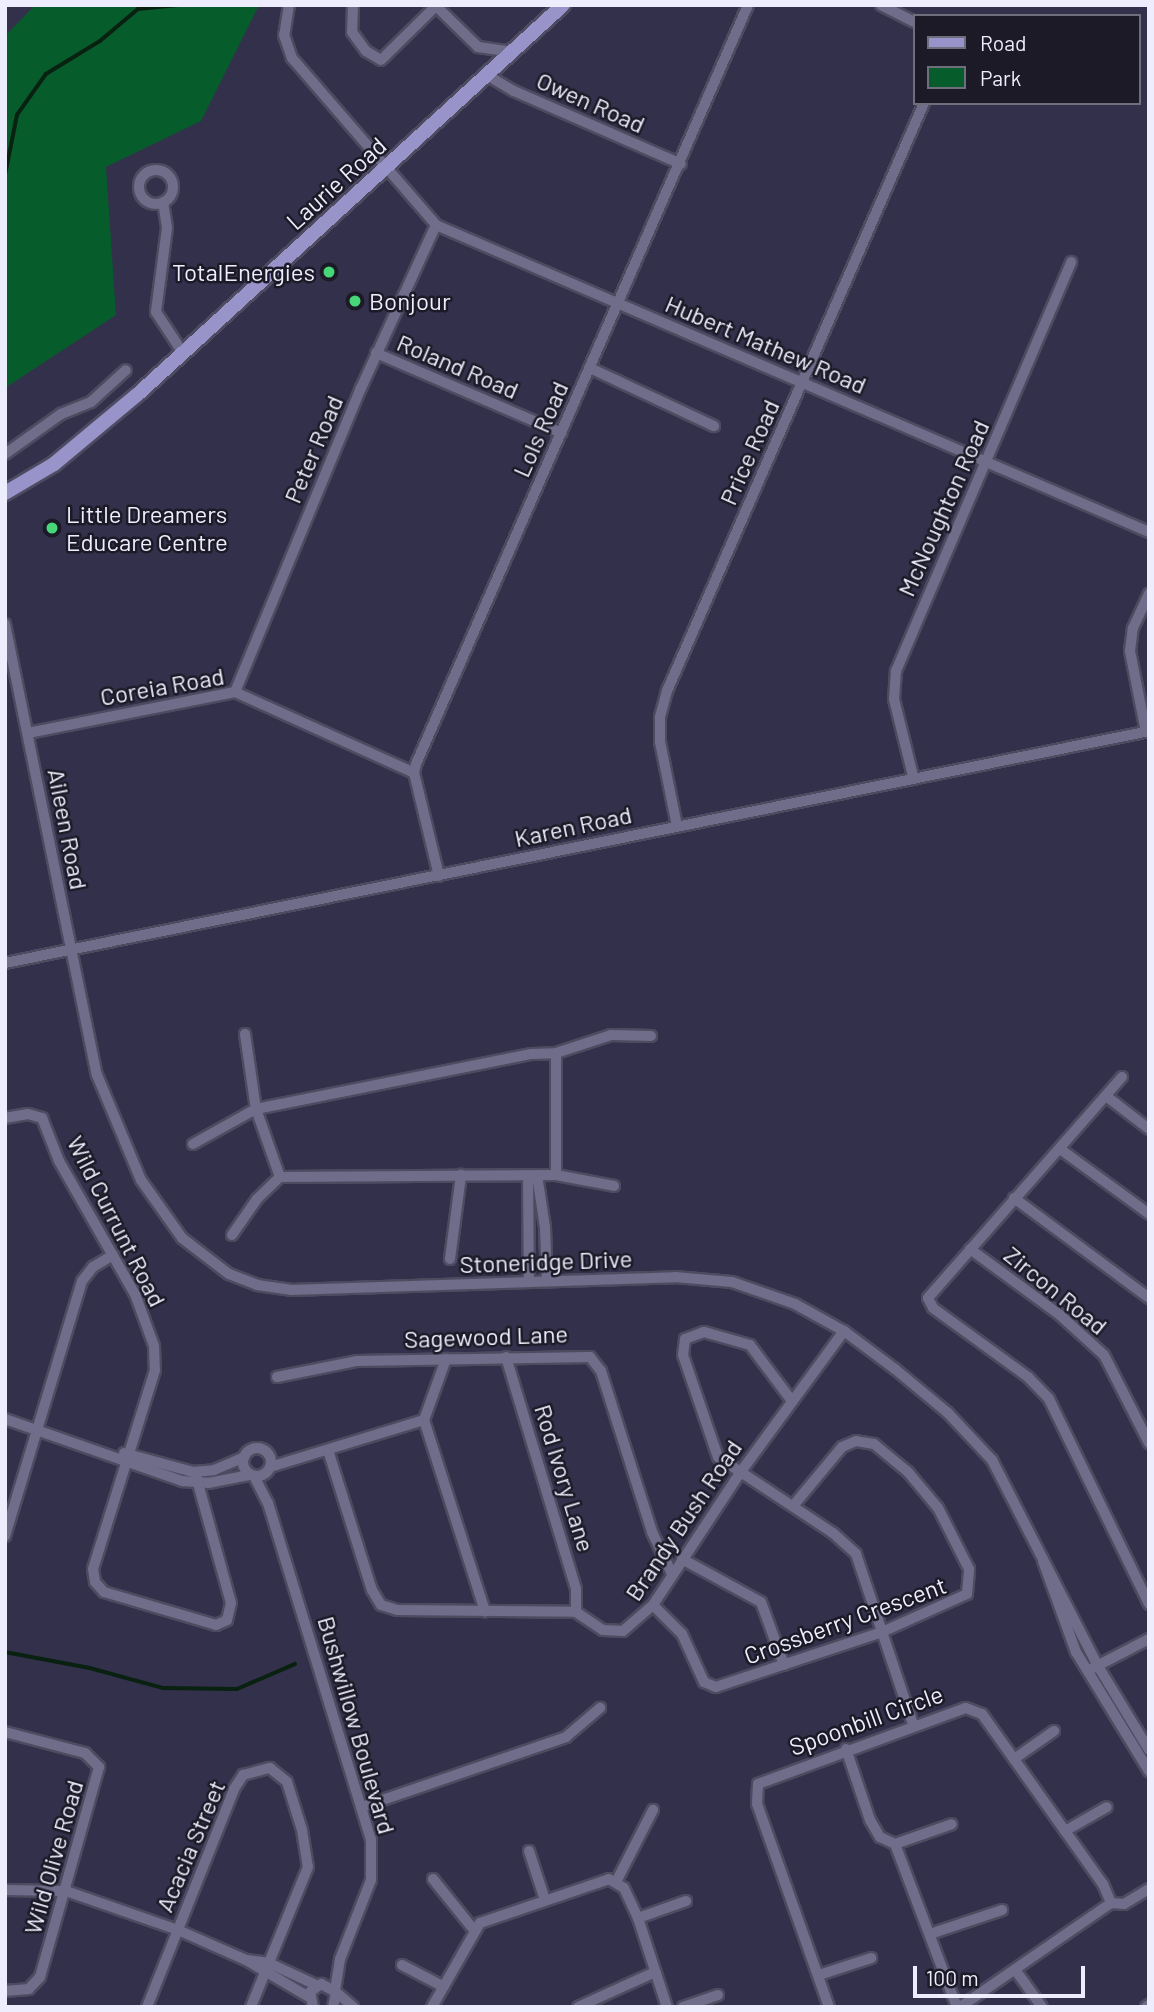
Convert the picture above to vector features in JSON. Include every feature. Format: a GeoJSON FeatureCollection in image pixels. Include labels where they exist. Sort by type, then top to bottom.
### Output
{"type":"FeatureCollection","features":[{"type":"Feature","properties":{"kind":"main road","name":"Laurie Road"},"geometry":{"type":"LineString","coordinates":[[5,493],[77,446],[183,354],[563,5]]}},
{"type":"Feature","properties":{"kind":"street","name":"Hubert Mathew Road"},"geometry":{"type":"LineString","coordinates":[[289,5],[284,34],[292,58],[436,225],[1149,532]]}},
{"type":"Feature","properties":{"kind":"street"},"geometry":{"type":"LineString","coordinates":[[353,5],[352,32],[366,51],[381,60],[436,5],[478,47],[512,52]]}},
{"type":"Feature","properties":{"kind":"street","name":"Lols Road"},"geometry":{"type":"LineString","coordinates":[[414,773],[748,5]]}},
{"type":"Feature","properties":{"kind":"street"},"geometry":{"type":"LineString","coordinates":[[881,5],[912,21]]}},
{"type":"Feature","properties":{"kind":"street","name":"Owen Road"},"geometry":{"type":"LineString","coordinates":[[487,75],[514,91],[681,164]]}},
{"type":"Feature","properties":{"kind":"street","name":"Price Road"},"geometry":{"type":"LineString","coordinates":[[677,826],[660,742],[663,707],[923,105]]}},
{"type":"Feature","properties":{"kind":"street"},"geometry":{"type":"LineString","coordinates":[[163,202],[167,228],[156,312],[183,354]]}},
{"type":"Feature","properties":{"kind":"street","name":"Peter Road"},"geometry":{"type":"LineString","coordinates":[[235,692],[376,354],[436,225]]}},
{"type":"Feature","properties":{"kind":"street","name":"McNoughton Road"},"geometry":{"type":"LineString","coordinates":[[913,776],[894,699],[896,671],[1071,262]]}},
{"type":"Feature","properties":{"kind":"street","name":"Roland Road"},"geometry":{"type":"LineString","coordinates":[[376,354],[562,433]]}},
{"type":"Feature","properties":{"kind":"street"},"geometry":{"type":"LineString","coordinates":[[590,368],[714,426]]}},
{"type":"Feature","properties":{"kind":"street"},"geometry":{"type":"LineString","coordinates":[[5,454],[61,414],[91,402],[125,370]]}},
{"type":"Feature","properties":{"kind":"street"},"geometry":{"type":"LineString","coordinates":[[1147,732],[1130,651],[1133,628],[1149,594]]}},
{"type":"Feature","properties":{"kind":"street","name":"Aileen Road"},"geometry":{"type":"LineString","coordinates":[[5,624],[89,1042]]}},
{"type":"Feature","properties":{"kind":"street","name":"Coreia Road"},"geometry":{"type":"LineString","coordinates":[[28,733],[235,692],[414,773]]}},
{"type":"Feature","properties":{"kind":"street","name":"Karen Road"},"geometry":{"type":"LineString","coordinates":[[5,963],[439,876],[913,776],[1147,732]]}},
{"type":"Feature","properties":{"kind":"street"},"geometry":{"type":"LineString","coordinates":[[414,773],[439,876]]}},
{"type":"Feature","properties":{"kind":"street"},"geometry":{"type":"LineString","coordinates":[[245,1034],[257,1109],[280,1177]]}},
{"type":"Feature","properties":{"kind":"street"},"geometry":{"type":"LineString","coordinates":[[193,1144],[257,1109],[531,1054],[556,1053],[611,1035],[651,1036]]}},
{"type":"Feature","properties":{"kind":"street","name":"Stoneridge Drive"},"geometry":{"type":"LineString","coordinates":[[89,1042],[109,1111],[146,1189],[182,1238],[229,1274],[257,1285],[291,1290],[547,1281],[719,1279],[772,1293],[844,1331],[974,1439],[1008,1484],[1038,1542],[1055,1602],[1149,1771]]}},
{"type":"Feature","properties":{"kind":"street"},"geometry":{"type":"LineString","coordinates":[[556,1053],[556,1175]]}},
{"type":"Feature","properties":{"kind":"street"},"geometry":{"type":"LineString","coordinates":[[1122,1077],[929,1294],[933,1308],[1028,1377],[1049,1399],[1149,1604]]}},
{"type":"Feature","properties":{"kind":"street"},"geometry":{"type":"LineString","coordinates":[[1106,1096],[1149,1129]]}},
{"type":"Feature","properties":{"kind":"street","name":"Wild Currunt Road"},"geometry":{"type":"LineString","coordinates":[[5,1118],[28,1114],[42,1118],[59,1161],[135,1294],[156,1359],[93,1569],[95,1582],[104,1592],[216,1625],[227,1620],[231,1603],[195,1478]]}},
{"type":"Feature","properties":{"kind":"street"},"geometry":{"type":"LineString","coordinates":[[1060,1149],[1149,1214]]}},
{"type":"Feature","properties":{"kind":"street"},"geometry":{"type":"LineString","coordinates":[[450,1259],[461,1175]]}},
{"type":"Feature","properties":{"kind":"street"},"geometry":{"type":"LineString","coordinates":[[529,1282],[533,1175]]}},
{"type":"Feature","properties":{"kind":"street"},"geometry":{"type":"LineString","coordinates":[[533,1175],[547,1281]]}},
{"type":"Feature","properties":{"kind":"street"},"geometry":{"type":"LineString","coordinates":[[232,1235],[257,1199],[280,1177],[556,1175],[614,1186]]}},
{"type":"Feature","properties":{"kind":"street"},"geometry":{"type":"LineString","coordinates":[[1014,1198],[1149,1298]]}},
{"type":"Feature","properties":{"kind":"street","name":"Zircon Road"},"geometry":{"type":"LineString","coordinates":[[970,1249],[1060,1315],[1104,1355],[1149,1443]]}},
{"type":"Feature","properties":{"kind":"street"},"geometry":{"type":"LineString","coordinates":[[5,1536],[82,1281],[93,1267],[113,1255]]}},
{"type":"Feature","properties":{"kind":"street","name":"Brandy Bush Road"},"geometry":{"type":"LineString","coordinates":[[576,1612],[603,1630],[617,1632],[634,1625],[653,1605],[740,1473],[844,1331]]}},
{"type":"Feature","properties":{"kind":"street"},"geometry":{"type":"LineString","coordinates":[[792,1401],[746,1342],[704,1332],[685,1339],[683,1355],[715,1453],[740,1473],[793,1506],[856,1554],[913,1724]]}},
{"type":"Feature","properties":{"kind":"street","name":"Sagewood Lane"},"geometry":{"type":"LineString","coordinates":[[277,1377],[357,1361],[580,1354],[600,1366],[652,1532],[672,1573]]}},
{"type":"Feature","properties":{"kind":"street","name":"Rod Ivory Lane"},"geometry":{"type":"LineString","coordinates":[[506,1357],[576,1589],[576,1612]]}},
{"type":"Feature","properties":{"kind":"street"},"geometry":{"type":"LineString","coordinates":[[446,1359],[424,1420],[485,1611]]}},
{"type":"Feature","properties":{"kind":"street"},"geometry":{"type":"LineString","coordinates":[[782,1385],[800,1390]]}},
{"type":"Feature","properties":{"kind":"street"},"geometry":{"type":"LineString","coordinates":[[5,1419],[195,1478],[252,1475],[290,1460],[424,1420]]}},
{"type":"Feature","properties":{"kind":"street","name":"Crossberry Crescent"},"geometry":{"type":"LineString","coordinates":[[653,1605],[678,1628],[699,1675],[709,1685],[724,1686],[882,1632],[961,1600],[969,1589],[969,1569],[929,1494],[880,1448],[856,1441],[838,1452],[793,1506]]}},
{"type":"Feature","properties":{"kind":"street"},"geometry":{"type":"LineString","coordinates":[[195,1478],[244,1457],[255,1449],[290,1460]]}},
{"type":"Feature","properties":{"kind":"street"},"geometry":{"type":"LineString","coordinates":[[328,1450],[376,1600],[397,1610],[576,1612]]}},
{"type":"Feature","properties":{"kind":"street"},"geometry":{"type":"LineString","coordinates":[[267,1454],[268,1470]]}},
{"type":"Feature","properties":{"kind":"street"},"geometry":{"type":"LineString","coordinates":[[244,1457],[244,1469],[252,1475]]}},
{"type":"Feature","properties":{"kind":"street","name":"Bushwillow Boulevard"},"geometry":{"type":"LineString","coordinates":[[268,1470],[268,1503]]}},
{"type":"Feature","properties":{"kind":"street","name":"Bushwillow Boulevard"},"geometry":{"type":"LineString","coordinates":[[252,1475],[268,1503],[362,1807],[374,1863],[341,1959],[333,2007]]}},
{"type":"Feature","properties":{"kind":"street"},"geometry":{"type":"LineString","coordinates":[[682,1559],[761,1602],[784,1665]]}},
{"type":"Feature","properties":{"kind":"street"},"geometry":{"type":"LineString","coordinates":[[1093,1669],[1149,1639]]}},
{"type":"Feature","properties":{"kind":"street","name":"Stoneridge Drive"},"geometry":{"type":"LineString","coordinates":[[1093,1669],[1149,1750]]}},
{"type":"Feature","properties":{"kind":"street"},"geometry":{"type":"LineString","coordinates":[[362,1807],[566,1737],[600,1708]]}},
{"type":"Feature","properties":{"kind":"street","name":"Spoonbill Circle"},"geometry":{"type":"LineString","coordinates":[[829,2007],[755,1791],[766,1779],[913,1724],[974,1709],[1014,1759],[1065,1831],[1111,1903]]}},
{"type":"Feature","properties":{"kind":"street"},"geometry":{"type":"LineString","coordinates":[[1014,1759],[1054,1731]]}},
{"type":"Feature","properties":{"kind":"street","name":"Wild Olive Road"},"geometry":{"type":"LineString","coordinates":[[5,1733],[85,1753],[99,1768],[40,1977],[29,1989],[5,1992]]}},
{"type":"Feature","properties":{"kind":"street"},"geometry":{"type":"LineString","coordinates":[[846,1749],[873,1827],[895,1844],[959,2007],[1016,1971],[1111,1903],[1124,1904],[1149,1889]]}},
{"type":"Feature","properties":{"kind":"street","name":"Acacia Street"},"geometry":{"type":"LineString","coordinates":[[147,2007],[238,1781],[243,1775],[270,1768],[286,1782],[308,1854],[308,1867],[251,2007]]}},
{"type":"Feature","properties":{"kind":"street"},"geometry":{"type":"LineString","coordinates":[[1065,1831],[1107,1807]]}},
{"type":"Feature","properties":{"kind":"street"},"geometry":{"type":"LineString","coordinates":[[432,2007],[473,1929],[545,1900],[617,1880],[653,1810]]}},
{"type":"Feature","properties":{"kind":"street"},"geometry":{"type":"LineString","coordinates":[[895,1844],[952,1824]]}},
{"type":"Feature","properties":{"kind":"street"},"geometry":{"type":"LineString","coordinates":[[529,1851],[545,1900]]}},
{"type":"Feature","properties":{"kind":"street"},"geometry":{"type":"LineString","coordinates":[[433,1880],[473,1929]]}},
{"type":"Feature","properties":{"kind":"street"},"geometry":{"type":"LineString","coordinates":[[617,1880],[638,1918],[667,2007]]}},
{"type":"Feature","properties":{"kind":"street"},"geometry":{"type":"LineString","coordinates":[[5,1890],[66,1891],[178,1930],[246,1960],[264,1975],[311,2004]]}},
{"type":"Feature","properties":{"kind":"street"},"geometry":{"type":"LineString","coordinates":[[638,1918],[686,1901]]}},
{"type":"Feature","properties":{"kind":"street"},"geometry":{"type":"LineString","coordinates":[[930,1934],[1002,1910]]}},
{"type":"Feature","properties":{"kind":"street"},"geometry":{"type":"LineString","coordinates":[[819,1975],[871,1958]]}},
{"type":"Feature","properties":{"kind":"street","name":"Bushwillow Boulevard"},"geometry":{"type":"LineString","coordinates":[[311,2004],[318,1985],[341,1959]]}},
{"type":"Feature","properties":{"kind":"street"},"geometry":{"type":"LineString","coordinates":[[246,1960],[270,1963],[335,1991],[353,2007]]}},
{"type":"Feature","properties":{"kind":"street"},"geometry":{"type":"LineString","coordinates":[[402,1965],[443,1987]]}},
{"type":"Feature","properties":{"kind":"street"},"geometry":{"type":"LineString","coordinates":[[1016,1971],[1042,2007]]}},
{"type":"Feature","properties":{"kind":"street"},"geometry":{"type":"LineString","coordinates":[[578,2007],[655,1972]]}},
{"type":"Feature","properties":{"kind":"street"},"geometry":{"type":"LineString","coordinates":[[684,2007],[718,1995]]}},
{"type":"Feature","properties":{"kind":"green space"},"geometry":{"type":"Polygon","coordinates":[[[35,5],[259,5],[201,121],[106,167],[116,315],[5,388],[5,36],[35,5]]]}},
{"type":"Feature","properties":{"kind":"waterway"},"geometry":{"type":"LineString","coordinates":[[5,175],[17,115],[46,74],[100,41],[138,9],[178,5]]}},
{"type":"Feature","properties":{"kind":"waterway"},"geometry":{"type":"LineString","coordinates":[[5,1652],[90,1668],[163,1688],[237,1689],[295,1664]]}},
{"type":"Feature","properties":{"kind":"place","name":"TotalEnergies"},"geometry":{"type":"Point","coordinates":[329,272]}},
{"type":"Feature","properties":{"kind":"place","name":"Bonjour"},"geometry":{"type":"Point","coordinates":[355,301]}},
{"type":"Feature","properties":{"kind":"place","name":"Little Dreamers Educare Centre"},"geometry":{"type":"Point","coordinates":[52,528]}}]}
